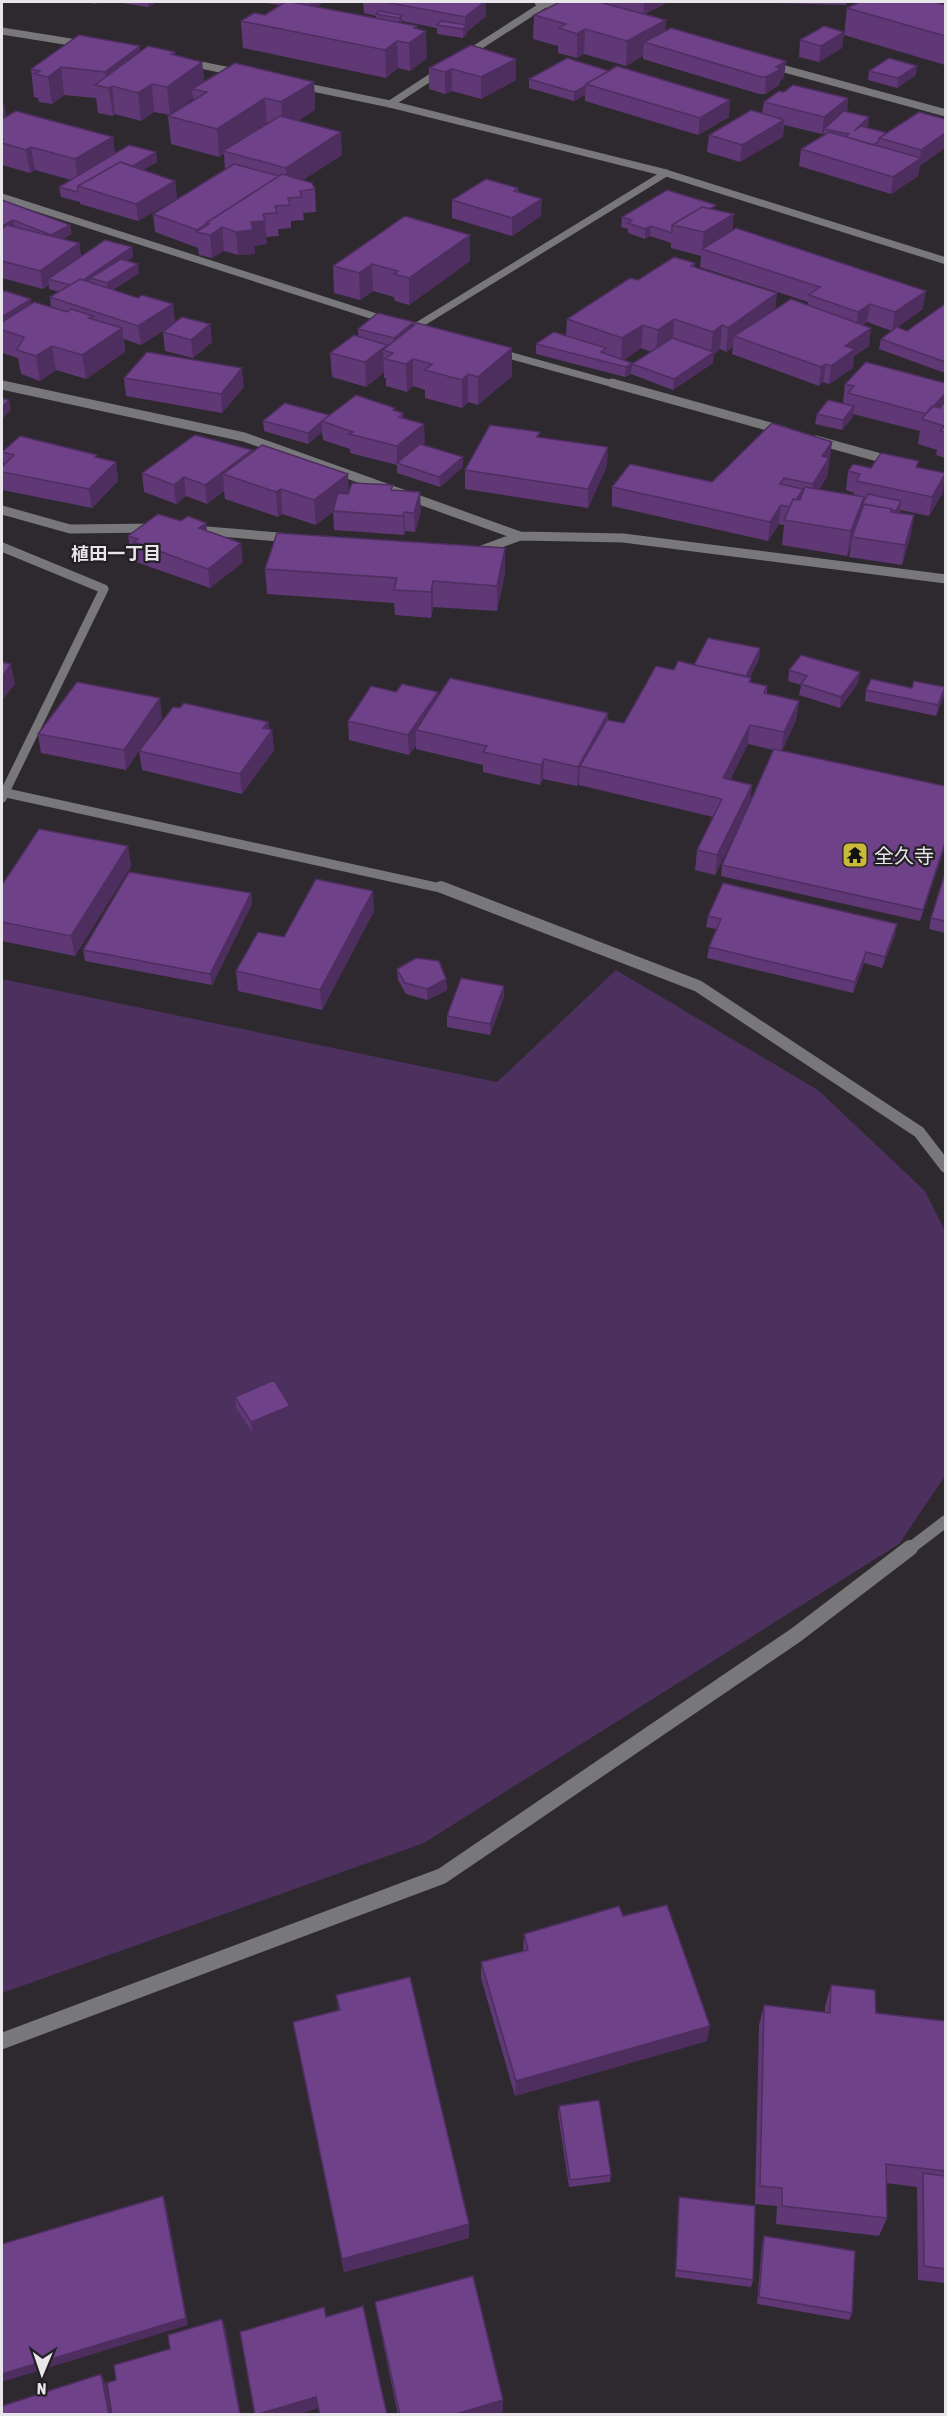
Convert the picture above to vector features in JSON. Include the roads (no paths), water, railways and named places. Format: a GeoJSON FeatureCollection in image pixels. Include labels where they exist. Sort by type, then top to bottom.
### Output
{"type":"FeatureCollection","features":[{"type":"Feature","properties":{"kind":"street"},"geometry":{"type":"LineString","coordinates":[[538,2],[548,2],[581,12]]}},
{"type":"Feature","properties":{"kind":"street"},"geometry":{"type":"LineString","coordinates":[[458,60],[548,2]]}},
{"type":"Feature","properties":{"kind":"street"},"geometry":{"type":"LineString","coordinates":[[2,31],[94,46]]}},
{"type":"Feature","properties":{"kind":"street"},"geometry":{"type":"LineString","coordinates":[[175,60],[254,76]]}},
{"type":"Feature","properties":{"kind":"street"},"geometry":{"type":"LineString","coordinates":[[763,63],[945,113]]}},
{"type":"Feature","properties":{"kind":"street"},"geometry":{"type":"LineString","coordinates":[[390,104],[448,66]]}},
{"type":"Feature","properties":{"kind":"street"},"geometry":{"type":"LineString","coordinates":[[288,83],[390,104],[666,173],[945,261]]}},
{"type":"Feature","properties":{"kind":"street"},"geometry":{"type":"LineString","coordinates":[[412,329],[666,173]]}},
{"type":"Feature","properties":{"kind":"street"},"geometry":{"type":"LineString","coordinates":[[2,197],[423,332]]}},
{"type":"Feature","properties":{"kind":"street"},"geometry":{"type":"LineString","coordinates":[[491,351],[798,435]]}},
{"type":"Feature","properties":{"kind":"street"},"geometry":{"type":"LineString","coordinates":[[2,385],[244,437],[520,536],[623,538],[945,579]]}},
{"type":"Feature","properties":{"kind":"street"},"geometry":{"type":"LineString","coordinates":[[809,438],[900,463]]}},
{"type":"Feature","properties":{"kind":"street"},"geometry":{"type":"LineString","coordinates":[[2,510],[70,529],[170,529]]}},
{"type":"Feature","properties":{"kind":"street"},"geometry":{"type":"LineString","coordinates":[[182,530],[302,538]]}},
{"type":"Feature","properties":{"kind":"street"},"geometry":{"type":"LineString","coordinates":[[469,550],[481,551],[520,536]]}},
{"type":"Feature","properties":{"kind":"street"},"geometry":{"type":"LineString","coordinates":[[2,547],[104,589],[2,794],[438,886],[698,986],[919,1132],[945,1167]]}},
{"type":"Feature","properties":{"kind":"street"},"geometry":{"type":"LineString","coordinates":[[2,2041],[442,1876],[795,1635],[945,1521]]}},
{"type":"Feature","properties":{"kind":"place","name":"全久寺"},"geometry":{"type":"Point","coordinates":[855,855]}},
{"type":"Feature","properties":{"kind":"district","name":"植田一丁目"},"geometry":{"type":"Point","coordinates":[116,553]}}]}
